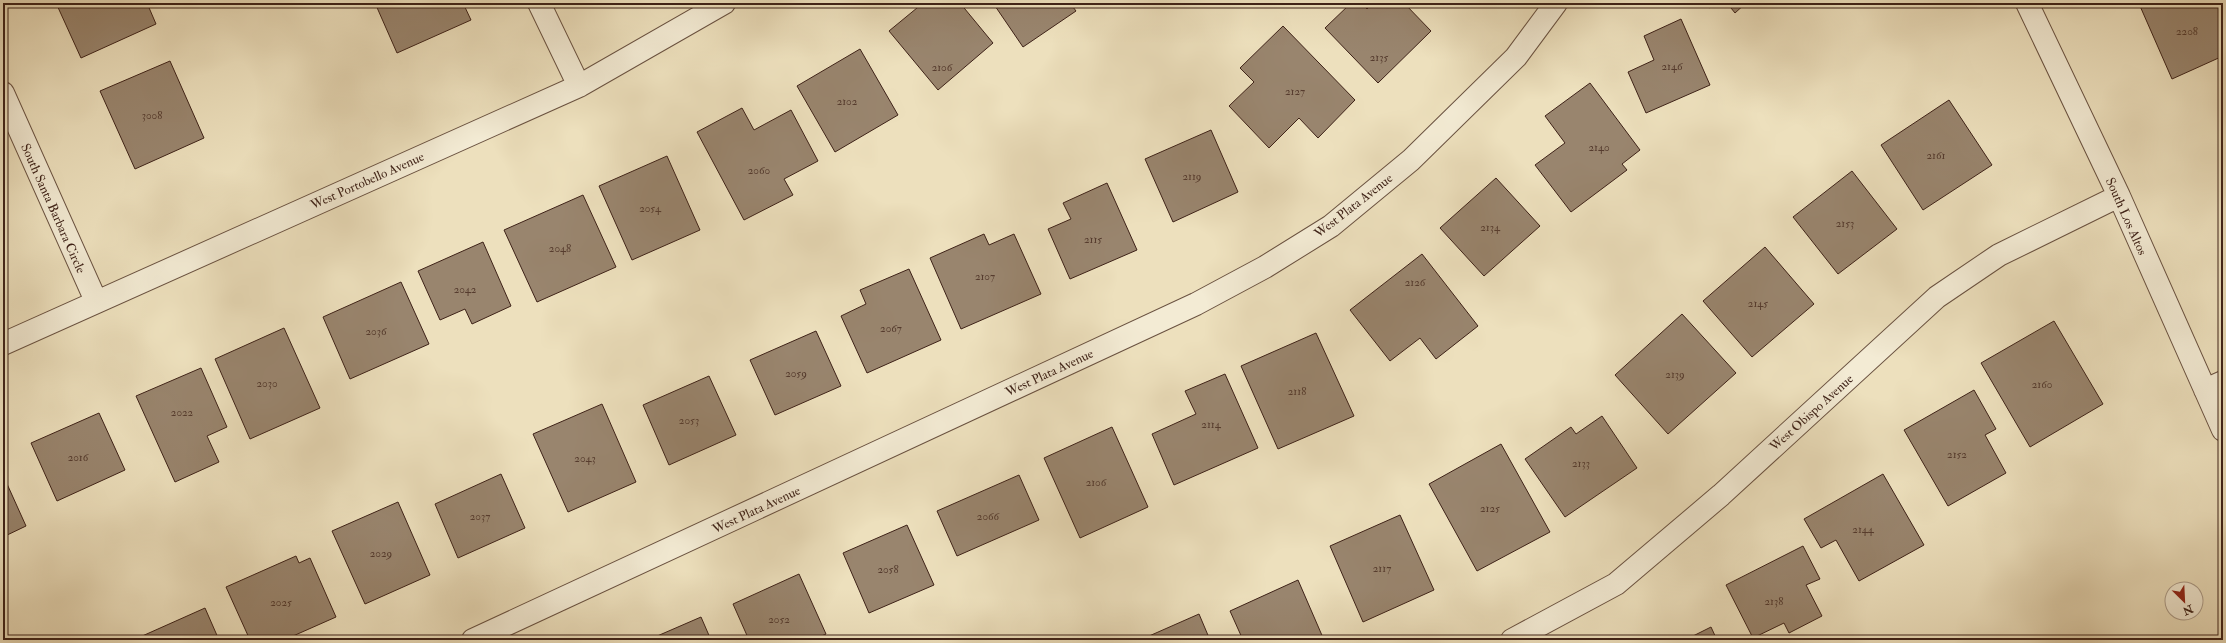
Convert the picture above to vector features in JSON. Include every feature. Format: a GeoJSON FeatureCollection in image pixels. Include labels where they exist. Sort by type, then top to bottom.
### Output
{"type":"FeatureCollection","features":[{"type":"Feature","properties":{"kind":"street"},"geometry":{"type":"LineString","coordinates":[[538,3],[579,86]]}},
{"type":"Feature","properties":{"kind":"street","name":"West Portobello Avenue"},"geometry":{"type":"LineString","coordinates":[[3,344],[96,301],[579,86],[724,3]]}},
{"type":"Feature","properties":{"kind":"street","name":"West Plata Avenue"},"geometry":{"type":"LineString","coordinates":[[473,640],[1188,308],[1265,267],[1331,226],[1411,160],[1516,57],[1556,3]]}},
{"type":"Feature","properties":{"kind":"street","name":"South Los Altos"},"geometry":{"type":"LineString","coordinates":[[2027,3],[2119,196],[2214,386],[2223,430]]}},
{"type":"Feature","properties":{"kind":"street","name":"South Santa Barbara Circle"},"geometry":{"type":"LineString","coordinates":[[3,93],[96,301]]}},
{"type":"Feature","properties":{"kind":"street","name":"West Obispo Avenue"},"geometry":{"type":"LineString","coordinates":[[1512,640],[1616,584],[1721,494],[1937,297],[1999,255],[2119,196]]}},
{"type":"Feature","properties":{"kind":"building"},"geometry":{"type":"Polygon","coordinates":[[[56,3],[147,3],[156,24],[81,58],[56,3]]]}},
{"type":"Feature","properties":{"kind":"building"},"geometry":{"type":"Polygon","coordinates":[[[375,3],[463,3],[471,20],[397,53],[375,3]]]}},
{"type":"Feature","properties":{"kind":"building"},"geometry":{"type":"Polygon","coordinates":[[[923,3],[960,3],[993,43],[938,90],[889,31],[923,3]]]}},
{"type":"Feature","properties":{"kind":"building"},"geometry":{"type":"Polygon","coordinates":[[[993,3],[1070,3],[1076,11],[1023,47],[993,3]]]}},
{"type":"Feature","properties":{"kind":"building"},"geometry":{"type":"Polygon","coordinates":[[[1351,3],[1361,3],[1367,9],[1373,3],[1404,3],[1431,31],[1378,83],[1325,28],[1351,3]]]}},
{"type":"Feature","properties":{"kind":"building"},"geometry":{"type":"Polygon","coordinates":[[[1704,3],[1715,3],[1709,8],[1704,3]]]}},
{"type":"Feature","properties":{"kind":"building"},"geometry":{"type":"Polygon","coordinates":[[[1727,3],[1746,3],[1735,13],[1727,3]]]}},
{"type":"Feature","properties":{"kind":"building"},"geometry":{"type":"Polygon","coordinates":[[[2146,3],[2223,3],[2223,56],[2172,79],[2140,6],[2146,3]]]}},
{"type":"Feature","properties":{"kind":"building"},"geometry":{"type":"Polygon","coordinates":[[[1681,19],[1710,85],[1646,113],[1628,72],[1654,60],[1644,36],[1681,19]]]}},
{"type":"Feature","properties":{"kind":"building"},"geometry":{"type":"Polygon","coordinates":[[[1283,26],[1355,100],[1318,138],[1299,118],[1269,148],[1229,106],[1254,82],[1240,68],[1283,26]]]}},
{"type":"Feature","properties":{"kind":"building"},"geometry":{"type":"Polygon","coordinates":[[[860,49],[898,115],[835,152],[797,86],[860,49]]]}},
{"type":"Feature","properties":{"kind":"building"},"geometry":{"type":"Polygon","coordinates":[[[170,61],[204,138],[135,169],[100,91],[170,61]]]}},
{"type":"Feature","properties":{"kind":"building"},"geometry":{"type":"Polygon","coordinates":[[[1590,83],[1640,150],[1622,164],[1627,170],[1571,212],[1535,165],[1565,143],[1545,116],[1590,83]]]}},
{"type":"Feature","properties":{"kind":"building"},"geometry":{"type":"Polygon","coordinates":[[[1949,100],[1992,165],[1923,210],[1881,145],[1949,100]]]}},
{"type":"Feature","properties":{"kind":"building"},"geometry":{"type":"Polygon","coordinates":[[[742,108],[754,130],[791,110],[818,161],[784,179],[793,195],[744,220],[697,132],[742,108]]]}},
{"type":"Feature","properties":{"kind":"building"},"geometry":{"type":"Polygon","coordinates":[[[1211,130],[1238,192],[1173,222],[1145,159],[1211,130]]]}},
{"type":"Feature","properties":{"kind":"building"},"geometry":{"type":"Polygon","coordinates":[[[667,156],[700,230],[632,260],[599,186],[667,156]]]}},
{"type":"Feature","properties":{"kind":"building"},"geometry":{"type":"Polygon","coordinates":[[[1852,171],[1897,229],[1838,274],[1793,217],[1852,171]]]}},
{"type":"Feature","properties":{"kind":"building"},"geometry":{"type":"Polygon","coordinates":[[[1496,178],[1540,226],[1484,276],[1440,228],[1496,178]]]}},
{"type":"Feature","properties":{"kind":"building"},"geometry":{"type":"Polygon","coordinates":[[[1107,183],[1137,250],[1070,279],[1048,229],[1071,219],[1063,203],[1107,183]]]}},
{"type":"Feature","properties":{"kind":"building"},"geometry":{"type":"Polygon","coordinates":[[[583,195],[616,267],[537,302],[504,230],[583,195]]]}},
{"type":"Feature","properties":{"kind":"building"},"geometry":{"type":"Polygon","coordinates":[[[984,234],[989,245],[1014,234],[1041,294],[961,329],[930,258],[984,234]]]}},
{"type":"Feature","properties":{"kind":"building"},"geometry":{"type":"Polygon","coordinates":[[[483,242],[511,306],[472,324],[465,309],[440,320],[418,271],[483,242]]]}},
{"type":"Feature","properties":{"kind":"building"},"geometry":{"type":"Polygon","coordinates":[[[1765,247],[1814,304],[1752,357],[1703,301],[1765,247]]]}},
{"type":"Feature","properties":{"kind":"building"},"geometry":{"type":"Polygon","coordinates":[[[1422,254],[1478,326],[1436,359],[1420,338],[1390,361],[1350,310],[1422,254]]]}},
{"type":"Feature","properties":{"kind":"building"},"geometry":{"type":"Polygon","coordinates":[[[909,269],[941,340],[867,373],[841,316],[866,304],[860,290],[909,269]]]}},
{"type":"Feature","properties":{"kind":"building"},"geometry":{"type":"Polygon","coordinates":[[[401,282],[429,344],[350,379],[323,317],[401,282]]]}},
{"type":"Feature","properties":{"kind":"building"},"geometry":{"type":"Polygon","coordinates":[[[1682,314],[1736,373],[1668,434],[1615,375],[1682,314]]]}},
{"type":"Feature","properties":{"kind":"building"},"geometry":{"type":"Polygon","coordinates":[[[2054,321],[2103,404],[2030,447],[1981,363],[2054,321]]]}},
{"type":"Feature","properties":{"kind":"building"},"geometry":{"type":"Polygon","coordinates":[[[284,328],[320,408],[250,439],[215,359],[284,328]]]}},
{"type":"Feature","properties":{"kind":"building"},"geometry":{"type":"Polygon","coordinates":[[[816,331],[841,386],[775,415],[750,360],[816,331]]]}},
{"type":"Feature","properties":{"kind":"building"},"geometry":{"type":"Polygon","coordinates":[[[1316,333],[1354,416],[1278,449],[1241,366],[1316,333]]]}},
{"type":"Feature","properties":{"kind":"building"},"geometry":{"type":"Polygon","coordinates":[[[201,368],[227,427],[207,436],[219,462],[175,482],[136,396],[201,368]]]}},
{"type":"Feature","properties":{"kind":"building"},"geometry":{"type":"Polygon","coordinates":[[[1225,374],[1258,448],[1174,485],[1152,434],[1196,414],[1185,391],[1225,374]]]}},
{"type":"Feature","properties":{"kind":"building"},"geometry":{"type":"Polygon","coordinates":[[[709,376],[736,435],[669,465],[643,405],[709,376]]]}},
{"type":"Feature","properties":{"kind":"building"},"geometry":{"type":"Polygon","coordinates":[[[1974,390],[1996,429],[1985,435],[2006,473],[1948,506],[1904,430],[1974,390]]]}},
{"type":"Feature","properties":{"kind":"building"},"geometry":{"type":"Polygon","coordinates":[[[602,404],[636,482],[568,512],[533,434],[602,404]]]}},
{"type":"Feature","properties":{"kind":"building"},"geometry":{"type":"Polygon","coordinates":[[[99,413],[125,470],[57,501],[31,443],[99,413]]]}},
{"type":"Feature","properties":{"kind":"building"},"geometry":{"type":"Polygon","coordinates":[[[1602,416],[1637,468],[1565,517],[1525,459],[1571,427],[1576,434],[1602,416]]]}},
{"type":"Feature","properties":{"kind":"building"},"geometry":{"type":"Polygon","coordinates":[[[1112,427],[1148,507],[1080,538],[1044,458],[1112,427]]]}},
{"type":"Feature","properties":{"kind":"building"},"geometry":{"type":"Polygon","coordinates":[[[1501,444],[1550,532],[1477,571],[1429,484],[1501,444]]]}},
{"type":"Feature","properties":{"kind":"building"},"geometry":{"type":"Polygon","coordinates":[[[501,474],[525,528],[458,558],[435,504],[501,474]]]}},
{"type":"Feature","properties":{"kind":"building"},"geometry":{"type":"Polygon","coordinates":[[[1883,474],[1924,545],[1859,581],[1836,540],[1821,548],[1804,519],[1883,474]]]}},
{"type":"Feature","properties":{"kind":"building"},"geometry":{"type":"Polygon","coordinates":[[[3,475],[26,526],[3,537],[3,475]]]}},
{"type":"Feature","properties":{"kind":"building"},"geometry":{"type":"Polygon","coordinates":[[[1019,475],[1039,520],[957,556],[937,511],[1019,475]]]}},
{"type":"Feature","properties":{"kind":"building"},"geometry":{"type":"Polygon","coordinates":[[[398,502],[430,575],[365,604],[332,531],[398,502]]]}},
{"type":"Feature","properties":{"kind":"building"},"geometry":{"type":"Polygon","coordinates":[[[1400,515],[1434,590],[1363,622],[1330,546],[1400,515]]]}},
{"type":"Feature","properties":{"kind":"building"},"geometry":{"type":"Polygon","coordinates":[[[907,525],[934,585],[869,613],[843,553],[907,525]]]}},
{"type":"Feature","properties":{"kind":"building"},"geometry":{"type":"Polygon","coordinates":[[[1803,546],[1820,579],[1806,585],[1822,616],[1789,633],[1784,623],[1753,638],[1726,585],[1803,546]]]}},
{"type":"Feature","properties":{"kind":"building"},"geometry":{"type":"Polygon","coordinates":[[[296,556],[299,563],[310,558],[336,617],[284,640],[250,640],[226,587],[296,556]]]}},
{"type":"Feature","properties":{"kind":"building"},"geometry":{"type":"Polygon","coordinates":[[[799,574],[826,634],[813,640],[749,640],[733,604],[799,574]]]}},
{"type":"Feature","properties":{"kind":"building"},"geometry":{"type":"Polygon","coordinates":[[[1298,580],[1324,640],[1243,640],[1230,611],[1298,580]]]}},
{"type":"Feature","properties":{"kind":"building"},"geometry":{"type":"Polygon","coordinates":[[[205,608],[219,640],[141,640],[140,637],[205,608]]]}},
{"type":"Feature","properties":{"kind":"building"},"geometry":{"type":"Polygon","coordinates":[[[1199,614],[1210,640],[1140,640],[1199,614]]]}},
{"type":"Feature","properties":{"kind":"building"},"geometry":{"type":"Polygon","coordinates":[[[701,617],[711,640],[648,640],[701,617]]]}},
{"type":"Feature","properties":{"kind":"building"},"geometry":{"type":"Polygon","coordinates":[[[1711,627],[1717,640],[1685,640],[1711,627]]]}}]}
